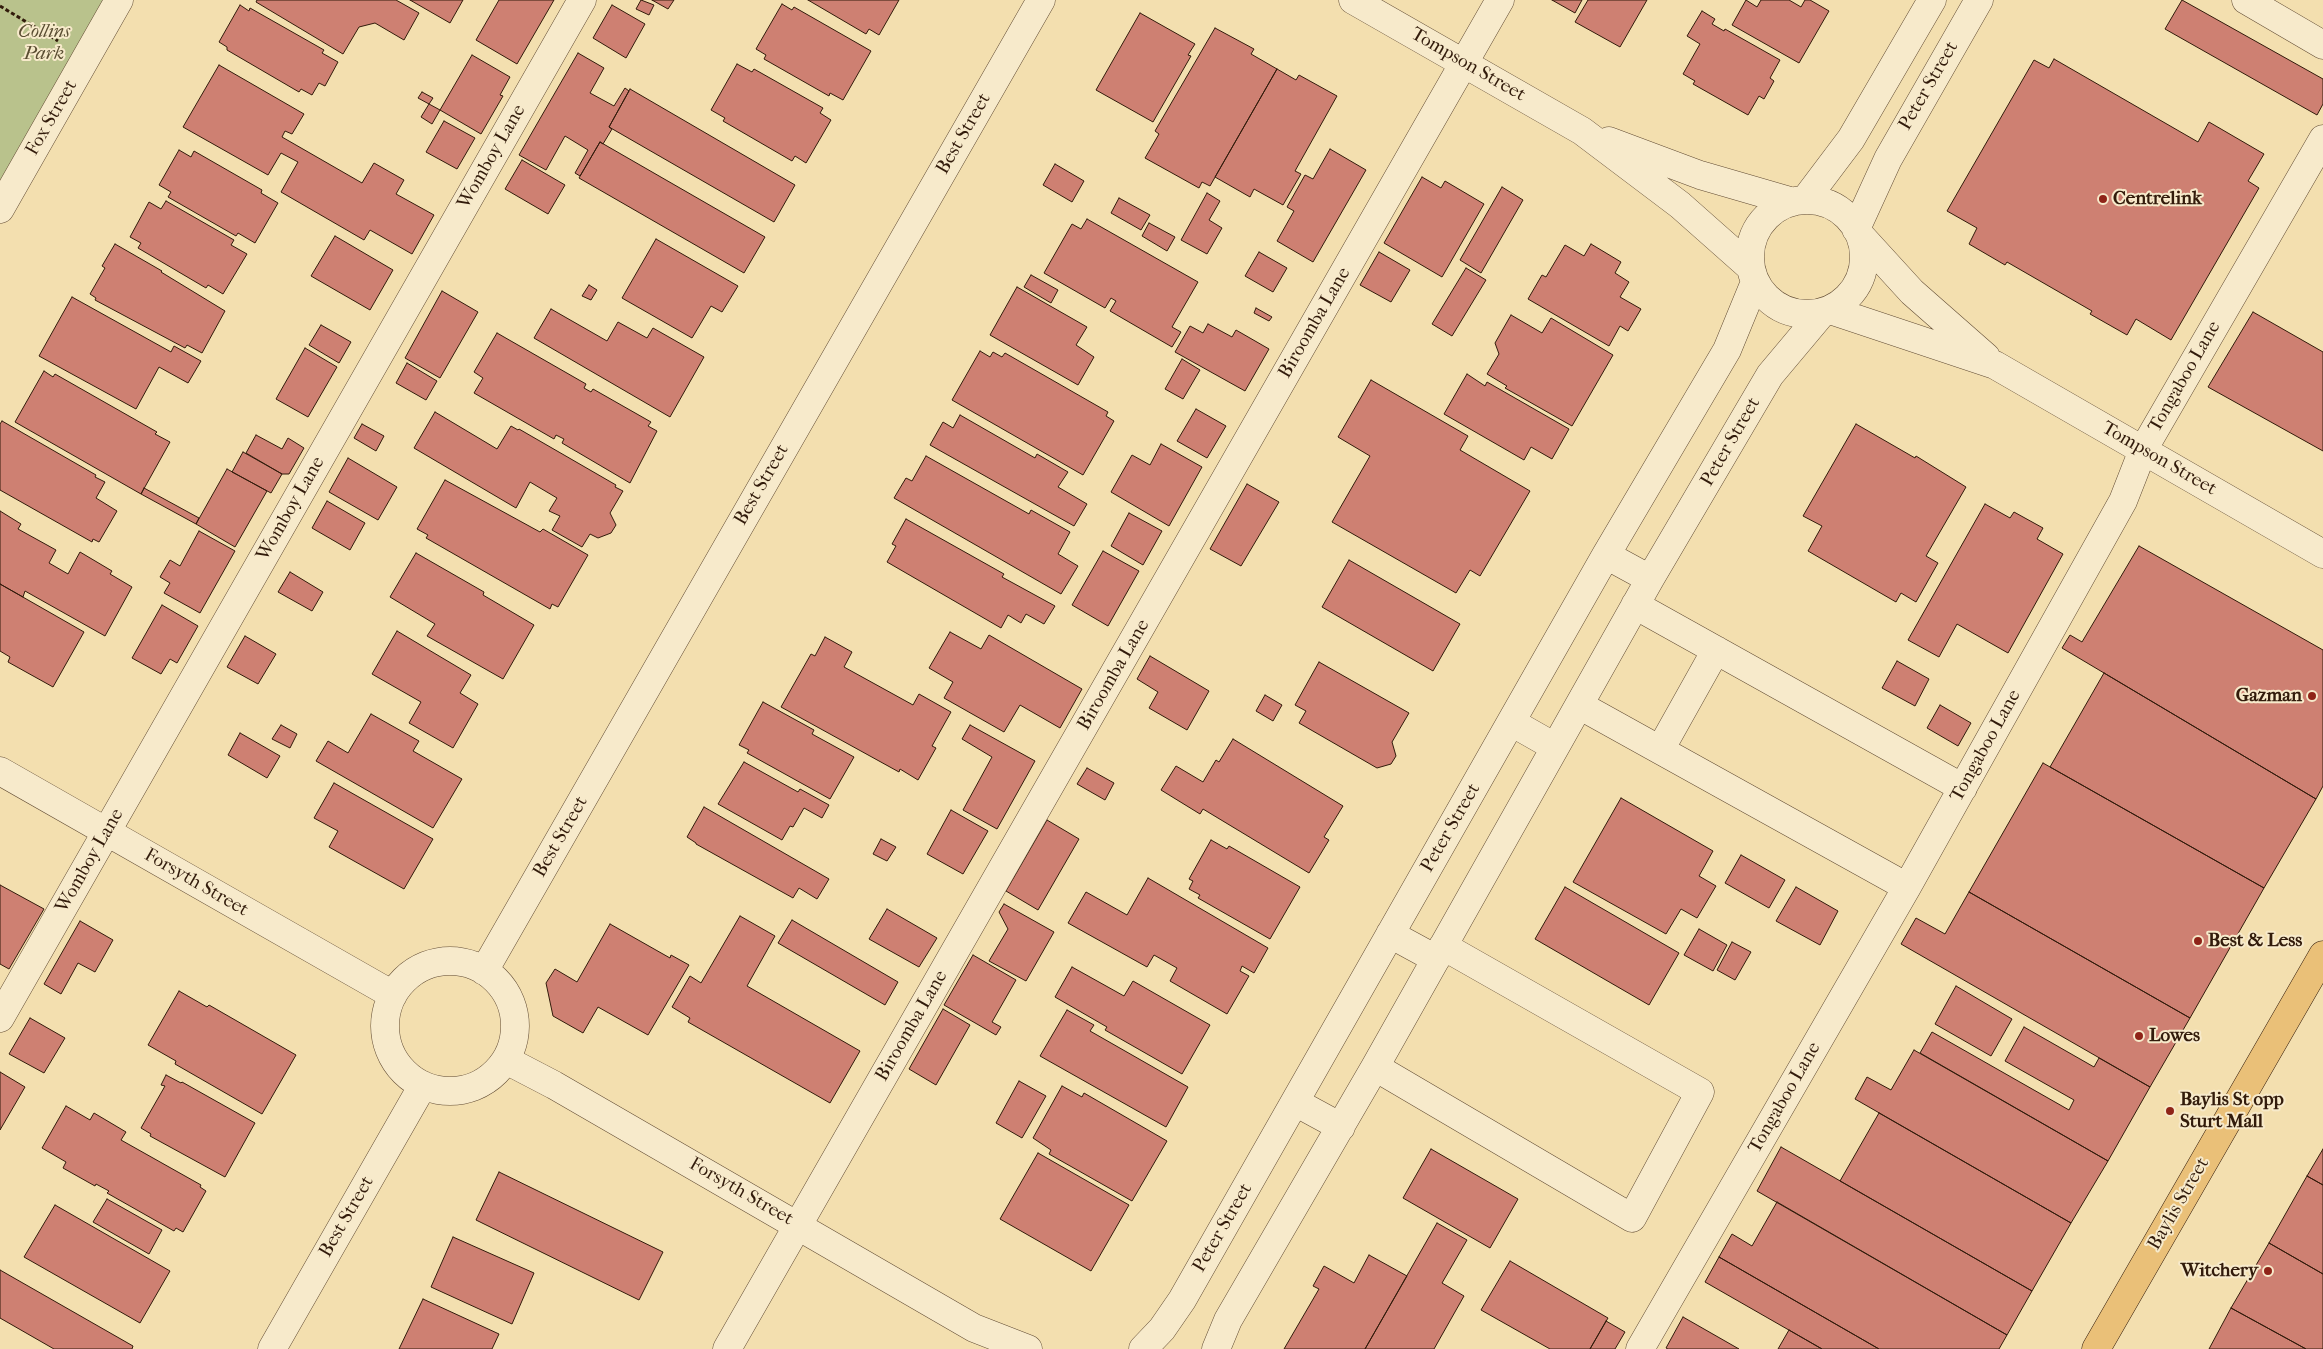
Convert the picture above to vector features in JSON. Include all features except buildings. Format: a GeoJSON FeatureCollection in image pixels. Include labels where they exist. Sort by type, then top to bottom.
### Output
{"type":"FeatureCollection","features":[{"type":"Feature","properties":{"kind":"main road","name":"Baylis Street"},"geometry":{"type":"LineString","coordinates":[[2096,1349],[2323,956]]}},
{"type":"Feature","properties":{"kind":"street","name":"Fox Street"},"geometry":{"type":"LineString","coordinates":[[0,209],[120,0]]}},
{"type":"Feature","properties":{"kind":"street","name":"Womboy Lane"},"geometry":{"type":"LineString","coordinates":[[0,1018],[582,0]]}},
{"type":"Feature","properties":{"kind":"street","name":"Best Street"},"geometry":{"type":"LineString","coordinates":[[484,971],[1041,0]]}},
{"type":"Feature","properties":{"kind":"street","name":"Tompson Street"},"geometry":{"type":"LineString","coordinates":[[1354,0],[1582,131],[1680,206],[1753,274]]}},
{"type":"Feature","properties":{"kind":"street","name":"Biroomba Lane"},"geometry":{"type":"LineString","coordinates":[[726,1349],[1500,0]]}},
{"type":"Feature","properties":{"kind":"street","name":"Peter Street"},"geometry":{"type":"LineString","coordinates":[[1799,201],[1851,139],[1932,0]]}},
{"type":"Feature","properties":{"kind":"street","name":"Peter Street"},"geometry":{"type":"LineString","coordinates":[[1858,231],[1888,159],[1979,0]]}},
{"type":"Feature","properties":{"kind":"street"},"geometry":{"type":"LineString","coordinates":[[2246,0],[2323,44]]}},
{"type":"Feature","properties":{"kind":"street","name":"Tompson Street"},"geometry":{"type":"LineString","coordinates":[[1582,131],[1700,176],[1799,201]]}},
{"type":"Feature","properties":{"kind":"street","name":"Tongaboo Lane"},"geometry":{"type":"LineString","coordinates":[[1640,1349],[1963,788],[2122,501],[2143,450],[2323,139]]}},
{"type":"Feature","properties":{"kind":"street"},"geometry":{"type":"LineString","coordinates":[[1799,201],[1820,202],[1834,207],[1847,216],[1858,231],[1864,251],[1863,270],[1856,286],[1844,300],[1826,311],[1803,314],[1783,309],[1767,298],[1753,274],[1750,250],[1754,233],[1764,219],[1777,208],[1799,201]]}},
{"type":"Feature","properties":{"kind":"street","name":"Tompson Street"},"geometry":{"type":"LineString","coordinates":[[1858,231],[1912,292],[1994,365]]}},
{"type":"Feature","properties":{"kind":"street","name":"Peter Street"},"geometry":{"type":"LineString","coordinates":[[1144,1349],[1162,1330],[1182,1300],[1606,555],[1728,350],[1753,274]]}},
{"type":"Feature","properties":{"kind":"street","name":"Tompson Street"},"geometry":{"type":"LineString","coordinates":[[1826,311],[1994,365],[2323,554]]}},
{"type":"Feature","properties":{"kind":"street","name":"Peter Street"},"geometry":{"type":"LineString","coordinates":[[1216,1349],[1228,1320],[1341,1127],[1650,579],[1770,375],[1826,311]]}},
{"type":"Feature","properties":{"kind":"street"},"geometry":{"type":"LineString","coordinates":[[1606,555],[1650,579]]}},
{"type":"Feature","properties":{"kind":"street"},"geometry":{"type":"LineString","coordinates":[[1635,606],[1963,788]]}},
{"type":"Feature","properties":{"kind":"street"},"geometry":{"type":"LineString","coordinates":[[1660,750],[1716,650]]}},
{"type":"Feature","properties":{"kind":"street"},"geometry":{"type":"LineString","coordinates":[[1579,705],[1907,887]]}},
{"type":"Feature","properties":{"kind":"street"},"geometry":{"type":"LineString","coordinates":[[1511,722],[1556,747]]}},
{"type":"Feature","properties":{"kind":"street","name":"Forsyth Street"},"geometry":{"type":"LineString","coordinates":[[0,771],[393,995]]}},
{"type":"Feature","properties":{"kind":"street"},"geometry":{"type":"LineString","coordinates":[[1375,1067],[1632,1218],[1700,1092],[1440,953],[1390,934]]}},
{"type":"Feature","properties":{"kind":"street"},"geometry":{"type":"LineString","coordinates":[[444,961],[466,963],[484,971],[500,985],[511,1002],[515,1022],[514,1042],[506,1060],[494,1074],[478,1085],[460,1090],[441,1091],[423,1085],[406,1073],[393,1056],[386,1037],[386,1015],[393,995],[406,978],[424,966],[444,961]]}},
{"type":"Feature","properties":{"kind":"street","name":"Forsyth Street"},"geometry":{"type":"LineString","coordinates":[[506,1060],[798,1225],[974,1328],[1000,1349]]}},
{"type":"Feature","properties":{"kind":"street","name":"Best Street"},"geometry":{"type":"LineString","coordinates":[[272,1349],[423,1085]]}},
{"type":"Feature","properties":{"kind":"street"},"geometry":{"type":"LineString","coordinates":[[1295,1102],[1341,1127]]}},
{"type":"Feature","properties":{"kind":"street","name":"Forsyth Street"},"geometry":{"type":"LineString","coordinates":[[974,1328],[1028,1349]]}},
{"type":"Feature","properties":{"kind":"path"},"geometry":{"type":"LineString","coordinates":[[0,6],[86,58]]}},
{"type":"Feature","properties":{"kind":"green space","name":"Collins Park"},"geometry":{"type":"Polygon","coordinates":[[[0,0],[119,0],[0,209],[0,0]]]}},
{"type":"Feature","properties":{"kind":"place","name":"Centrelink"},"geometry":{"type":"Point","coordinates":[2103,199]}},
{"type":"Feature","properties":{"kind":"place","name":"Gazman"},"geometry":{"type":"Point","coordinates":[2312,696]}},
{"type":"Feature","properties":{"kind":"place","name":"Best & Less"},"geometry":{"type":"Point","coordinates":[2198,941]}},
{"type":"Feature","properties":{"kind":"place","name":"Lowes"},"geometry":{"type":"Point","coordinates":[2139,1036]}},
{"type":"Feature","properties":{"kind":"place","name":"Baylis St opp Sturt Mall"},"geometry":{"type":"Point","coordinates":[2170,1111]}},
{"type":"Feature","properties":{"kind":"place","name":"Witchery"},"geometry":{"type":"Point","coordinates":[2268,1271]}}]}
